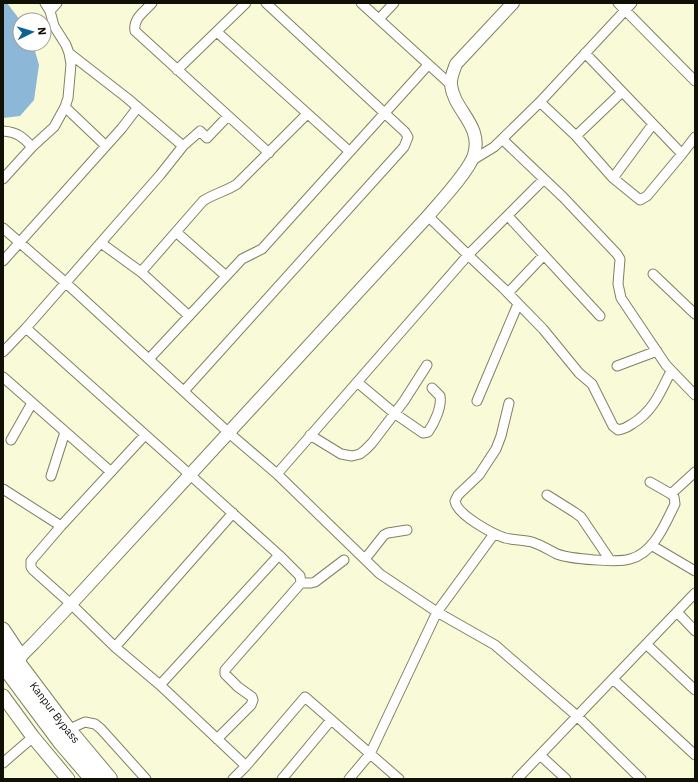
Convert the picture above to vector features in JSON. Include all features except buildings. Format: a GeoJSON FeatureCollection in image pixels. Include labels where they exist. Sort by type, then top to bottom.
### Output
{"type":"FeatureCollection","features":[{"type":"Feature","properties":{"kind":"highway","name":"Kanpur Bypass"},"geometry":{"type":"LineString","coordinates":[[3,644],[67,729],[109,779]]}},
{"type":"Feature","properties":{"kind":"highway","name":"Kanpur Bypass"},"geometry":{"type":"LineString","coordinates":[[3,664],[62,743],[93,779]]}},
{"type":"Feature","properties":{"kind":"main road"},"geometry":{"type":"LineString","coordinates":[[3,629],[83,740],[117,779]]}},
{"type":"Feature","properties":{"kind":"main road"},"geometry":{"type":"LineString","coordinates":[[3,696],[33,737],[68,779]]}},
{"type":"Feature","properties":{"kind":"street"},"geometry":{"type":"LineString","coordinates":[[3,179],[32,147],[54,127],[65,107],[68,98],[71,64],[69,53],[54,26],[47,7],[57,3]]}},
{"type":"Feature","properties":{"kind":"street"},"geometry":{"type":"LineString","coordinates":[[152,3],[135,21],[135,31],[269,153]]}},
{"type":"Feature","properties":{"kind":"street"},"geometry":{"type":"LineString","coordinates":[[177,70],[246,3]]}},
{"type":"Feature","properties":{"kind":"street"},"geometry":{"type":"LineString","coordinates":[[184,392],[404,147],[408,137],[405,132],[266,3]]}},
{"type":"Feature","properties":{"kind":"street"},"geometry":{"type":"LineString","coordinates":[[21,656],[71,604],[428,216],[469,166],[474,156],[476,144],[475,133],[454,96],[450,84],[360,3]]}},
{"type":"Feature","properties":{"kind":"street"},"geometry":{"type":"LineString","coordinates":[[379,19],[394,3]]}},
{"type":"Feature","properties":{"kind":"street"},"geometry":{"type":"LineString","coordinates":[[450,84],[456,64],[513,3]]}},
{"type":"Feature","properties":{"kind":"street"},"geometry":{"type":"LineString","coordinates":[[618,3],[695,81]]}},
{"type":"Feature","properties":{"kind":"street"},"geometry":{"type":"LineString","coordinates":[[471,161],[484,154],[502,139],[540,102],[632,3]]}},
{"type":"Feature","properties":{"kind":"street"},"geometry":{"type":"LineString","coordinates":[[217,32],[306,114],[349,151]]}},
{"type":"Feature","properties":{"kind":"street"},"geometry":{"type":"LineString","coordinates":[[69,53],[100,76],[183,146]]}},
{"type":"Feature","properties":{"kind":"street"},"geometry":{"type":"LineString","coordinates":[[585,53],[682,154]]}},
{"type":"Feature","properties":{"kind":"street"},"geometry":{"type":"LineString","coordinates":[[149,359],[242,259],[262,249],[428,65]]}},
{"type":"Feature","properties":{"kind":"street"},"geometry":{"type":"LineString","coordinates":[[576,136],[622,92]]}},
{"type":"Feature","properties":{"kind":"street"},"geometry":{"type":"LineString","coordinates":[[540,102],[576,136],[613,178],[636,198],[642,199],[647,196],[695,138]]}},
{"type":"Feature","properties":{"kind":"street"},"geometry":{"type":"LineString","coordinates":[[65,107],[106,146]]}},
{"type":"Feature","properties":{"kind":"street"},"geometry":{"type":"LineString","coordinates":[[3,261],[122,128],[138,107]]}},
{"type":"Feature","properties":{"kind":"street"},"geometry":{"type":"LineString","coordinates":[[141,272],[203,201],[210,196],[232,188],[269,153],[306,114]]}},
{"type":"Feature","properties":{"kind":"street"},"geometry":{"type":"LineString","coordinates":[[3,352],[160,176],[183,146],[200,131],[207,138],[228,116]]}},
{"type":"Feature","properties":{"kind":"street"},"geometry":{"type":"LineString","coordinates":[[613,178],[653,124]]}},
{"type":"Feature","properties":{"kind":"street"},"geometry":{"type":"LineString","coordinates":[[3,131],[20,135],[32,147]]}},
{"type":"Feature","properties":{"kind":"street"},"geometry":{"type":"LineString","coordinates":[[502,139],[544,179],[617,254],[620,258],[618,291],[621,298],[671,371],[695,395]]}},
{"type":"Feature","properties":{"kind":"street"},"geometry":{"type":"LineString","coordinates":[[277,474],[468,255],[544,179]]}},
{"type":"Feature","properties":{"kind":"street"},"geometry":{"type":"LineString","coordinates":[[428,216],[508,293],[557,345],[579,373],[592,384],[612,426],[618,430],[625,428],[647,414],[653,406],[671,371]]}},
{"type":"Feature","properties":{"kind":"street"},"geometry":{"type":"LineString","coordinates":[[508,216],[600,316]]}},
{"type":"Feature","properties":{"kind":"street"},"geometry":{"type":"LineString","coordinates":[[3,228],[277,474],[380,574],[437,612],[495,645],[577,716],[642,779]]}},
{"type":"Feature","properties":{"kind":"street"},"geometry":{"type":"LineString","coordinates":[[176,232],[226,276]]}},
{"type":"Feature","properties":{"kind":"street"},"geometry":{"type":"LineString","coordinates":[[101,243],[141,272],[189,316]]}},
{"type":"Feature","properties":{"kind":"street"},"geometry":{"type":"LineString","coordinates":[[508,293],[544,255]]}},
{"type":"Feature","properties":{"kind":"street"},"geometry":{"type":"LineString","coordinates":[[653,274],[695,314]]}},
{"type":"Feature","properties":{"kind":"street"},"geometry":{"type":"LineString","coordinates":[[477,401],[518,304]]}},
{"type":"Feature","properties":{"kind":"street"},"geometry":{"type":"LineString","coordinates":[[26,328],[279,555],[300,576],[301,583]]}},
{"type":"Feature","properties":{"kind":"street"},"geometry":{"type":"LineString","coordinates":[[617,366],[657,351]]}},
{"type":"Feature","properties":{"kind":"street"},"geometry":{"type":"LineString","coordinates":[[310,435],[341,454],[352,456],[365,450],[404,401],[427,365]]}},
{"type":"Feature","properties":{"kind":"street"},"geometry":{"type":"LineString","coordinates":[[3,377],[111,472]]}},
{"type":"Feature","properties":{"kind":"street"},"geometry":{"type":"LineString","coordinates":[[357,382],[394,413],[423,433],[428,432],[434,422],[441,400],[439,394],[432,388]]}},
{"type":"Feature","properties":{"kind":"street"},"geometry":{"type":"LineString","coordinates":[[11,440],[32,403]]}},
{"type":"Feature","properties":{"kind":"street"},"geometry":{"type":"LineString","coordinates":[[509,403],[501,436],[496,449],[479,475],[458,496],[455,502],[458,509],[484,529],[507,538],[532,542],[566,557],[610,560],[631,559],[644,552],[660,533],[675,504],[675,500],[671,494],[650,482]]}},
{"type":"Feature","properties":{"kind":"street"},"geometry":{"type":"LineString","coordinates":[[51,476],[65,432]]}},
{"type":"Feature","properties":{"kind":"street"},"geometry":{"type":"LineString","coordinates":[[146,435],[61,526],[31,561],[31,567],[115,647],[160,685],[246,766]]}},
{"type":"Feature","properties":{"kind":"street"},"geometry":{"type":"LineString","coordinates":[[671,494],[695,472]]}},
{"type":"Feature","properties":{"kind":"street"},"geometry":{"type":"LineString","coordinates":[[3,489],[61,526]]}},
{"type":"Feature","properties":{"kind":"street"},"geometry":{"type":"LineString","coordinates":[[547,495],[581,518],[610,560]]}},
{"type":"Feature","properties":{"kind":"street"},"geometry":{"type":"LineString","coordinates":[[115,647],[233,513]]}},
{"type":"Feature","properties":{"kind":"street"},"geometry":{"type":"LineString","coordinates":[[365,559],[384,535],[408,530]]}},
{"type":"Feature","properties":{"kind":"street"},"geometry":{"type":"LineString","coordinates":[[349,779],[370,754],[437,612],[494,534]]}},
{"type":"Feature","properties":{"kind":"street"},"geometry":{"type":"LineString","coordinates":[[651,544],[695,571]]}},
{"type":"Feature","properties":{"kind":"street"},"geometry":{"type":"LineString","coordinates":[[160,685],[279,555]]}},
{"type":"Feature","properties":{"kind":"street"},"geometry":{"type":"LineString","coordinates":[[217,739],[251,705],[253,700],[252,697],[225,674],[225,670],[301,583],[316,582],[344,560]]}},
{"type":"Feature","properties":{"kind":"street"},"geometry":{"type":"LineString","coordinates":[[517,779],[695,593]]}},
{"type":"Feature","properties":{"kind":"street"},"geometry":{"type":"LineString","coordinates":[[677,612],[695,631]]}},
{"type":"Feature","properties":{"kind":"street"},"geometry":{"type":"LineString","coordinates":[[646,644],[695,690]]}},
{"type":"Feature","properties":{"kind":"street"},"geometry":{"type":"LineString","coordinates":[[613,679],[695,755]]}},
{"type":"Feature","properties":{"kind":"street"},"geometry":{"type":"LineString","coordinates":[[237,778],[305,697],[399,779]]}},
{"type":"Feature","properties":{"kind":"street"},"geometry":{"type":"LineString","coordinates":[[282,779],[331,720]]}},
{"type":"Feature","properties":{"kind":"street"},"geometry":{"type":"LineString","coordinates":[[74,727],[85,722],[94,724],[101,729],[146,779]]}},
{"type":"Feature","properties":{"kind":"street"},"geometry":{"type":"LineString","coordinates":[[3,764],[33,737]]}},
{"type":"Feature","properties":{"kind":"street"},"geometry":{"type":"LineString","coordinates":[[540,754],[566,779]]}},
{"type":"Feature","properties":{"kind":"water"},"geometry":{"type":"Polygon","coordinates":[[[3,3],[7,3],[14,12],[12,12],[12,52],[35,52],[39,65],[34,100],[20,116],[3,118],[3,3]]]}}]}
